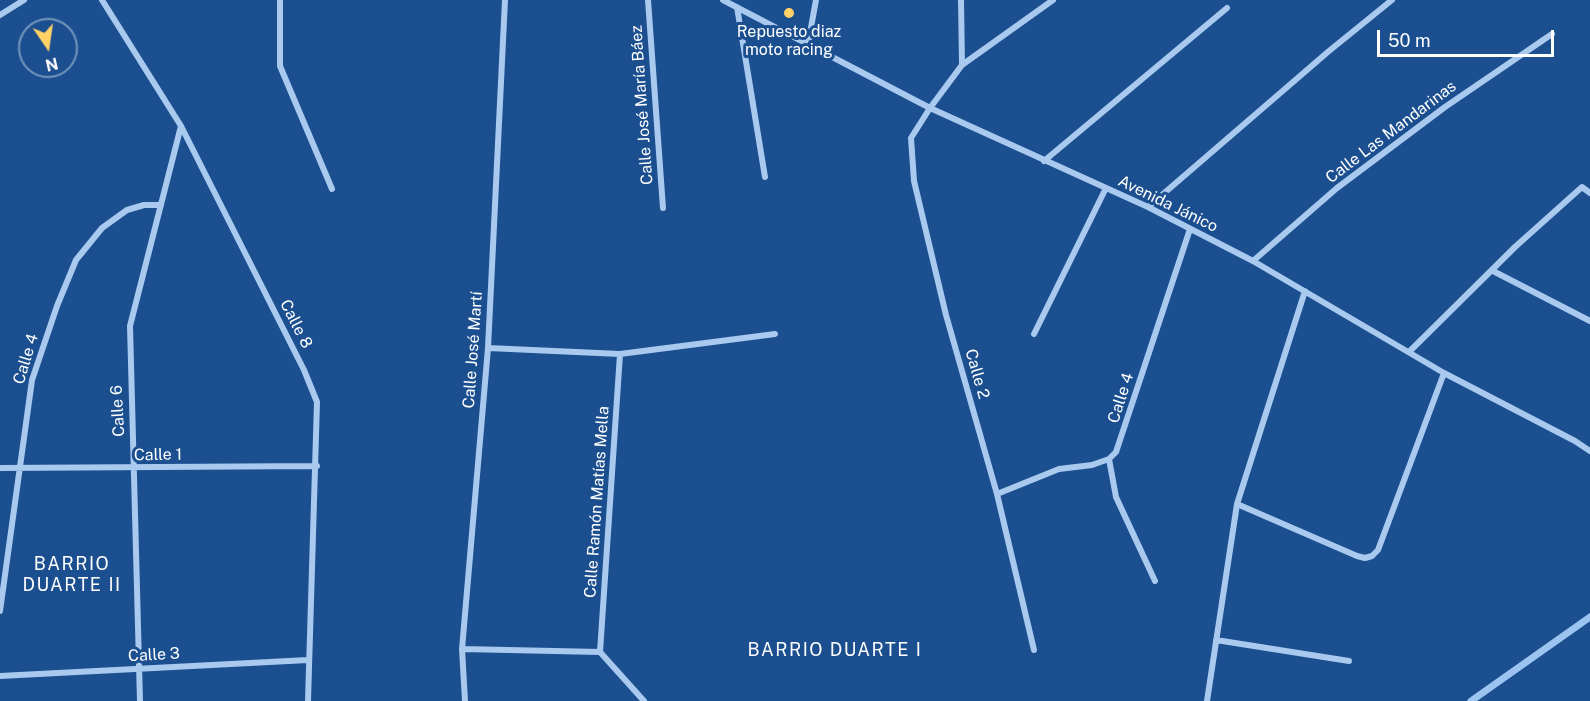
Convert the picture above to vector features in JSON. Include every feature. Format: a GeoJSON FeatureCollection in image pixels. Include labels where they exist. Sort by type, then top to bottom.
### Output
{"type":"FeatureCollection","features":[{"type":"Feature","properties":{"kind":"street"},"geometry":{"type":"LineString","coordinates":[[0,15],[24,0]]}},
{"type":"Feature","properties":{"kind":"street","name":"Calle 8"},"geometry":{"type":"LineString","coordinates":[[102,0],[181,126],[317,402],[308,701]]}},
{"type":"Feature","properties":{"kind":"street"},"geometry":{"type":"LineString","coordinates":[[280,0],[280,66],[332,189]]}},
{"type":"Feature","properties":{"kind":"street","name":"Calle José Martí"},"geometry":{"type":"LineString","coordinates":[[465,701],[462,648],[488,348],[505,0]]}},
{"type":"Feature","properties":{"kind":"street","name":"Calle José María Báez"},"geometry":{"type":"LineString","coordinates":[[648,0],[663,208]]}},
{"type":"Feature","properties":{"kind":"street","name":"Avenida Jánico"},"geometry":{"type":"LineString","coordinates":[[723,0],[930,108],[1148,207],[1253,261],[1444,373],[1590,451]]}},
{"type":"Feature","properties":{"kind":"street"},"geometry":{"type":"LineString","coordinates":[[808,44],[816,0]]}},
{"type":"Feature","properties":{"kind":"street"},"geometry":{"type":"LineString","coordinates":[[961,0],[962,65]]}},
{"type":"Feature","properties":{"kind":"street","name":"Calle 2"},"geometry":{"type":"LineString","coordinates":[[1035,650],[997,494],[946,315],[914,181],[911,138],[962,65],[1053,0]]}},
{"type":"Feature","properties":{"kind":"street"},"geometry":{"type":"LineString","coordinates":[[1148,207],[1329,51],[1392,0]]}},
{"type":"Feature","properties":{"kind":"street"},"geometry":{"type":"LineString","coordinates":[[736,7],[765,177]]}},
{"type":"Feature","properties":{"kind":"street"},"geometry":{"type":"LineString","coordinates":[[1044,161],[1227,8]]}},
{"type":"Feature","properties":{"kind":"street","name":"Calle Las Mandarinas"},"geometry":{"type":"LineString","coordinates":[[1253,261],[1346,181],[1445,107],[1552,34]]}},
{"type":"Feature","properties":{"kind":"street","name":"Calle 6"},"geometry":{"type":"LineString","coordinates":[[141,701],[138,670],[130,326],[181,126]]}},
{"type":"Feature","properties":{"kind":"street"},"geometry":{"type":"LineString","coordinates":[[1410,351],[1515,247],[1582,187],[1590,193]]}},
{"type":"Feature","properties":{"kind":"street"},"geometry":{"type":"LineString","coordinates":[[1034,334],[1106,188]]}},
{"type":"Feature","properties":{"kind":"street","name":"Calle 4"},"geometry":{"type":"LineString","coordinates":[[0,612],[32,380],[76,260],[102,228],[128,210],[144,206],[161,206]]}},
{"type":"Feature","properties":{"kind":"street","name":"Calle 4"},"geometry":{"type":"LineString","coordinates":[[1109,459],[1121,443],[1190,229]]}},
{"type":"Feature","properties":{"kind":"street"},"geometry":{"type":"LineString","coordinates":[[1493,271],[1590,321]]}},
{"type":"Feature","properties":{"kind":"street"},"geometry":{"type":"LineString","coordinates":[[1207,701],[1238,504],[1305,291]]}},
{"type":"Feature","properties":{"kind":"street"},"geometry":{"type":"LineString","coordinates":[[488,348],[620,354],[775,334]]}},
{"type":"Feature","properties":{"kind":"street","name":"Calle Ramón Matías Mella"},"geometry":{"type":"LineString","coordinates":[[600,652],[620,354]]}},
{"type":"Feature","properties":{"kind":"street"},"geometry":{"type":"LineString","coordinates":[[1238,504],[1357,556],[1365,558],[1372,556],[1378,550],[1444,373]]}},
{"type":"Feature","properties":{"kind":"street"},"geometry":{"type":"LineString","coordinates":[[997,494],[1059,470],[1092,465],[1109,459],[1116,497],[1155,581]]}},
{"type":"Feature","properties":{"kind":"street","name":"Calle 1"},"geometry":{"type":"LineString","coordinates":[[0,468],[316,466]]}},
{"type":"Feature","properties":{"kind":"street"},"geometry":{"type":"LineString","coordinates":[[1216,640],[1349,661]]}},
{"type":"Feature","properties":{"kind":"street"},"geometry":{"type":"LineString","coordinates":[[462,648],[600,652],[644,701]]}},
{"type":"Feature","properties":{"kind":"street","name":"Calle 3"},"geometry":{"type":"LineString","coordinates":[[0,676],[309,660]]}},
{"type":"Feature","properties":{"kind":"waterway"},"geometry":{"type":"LineString","coordinates":[[1471,701],[1590,617]]}},
{"type":"Feature","properties":{"kind":"place","name":"Repuesto diaz moto racing"},"geometry":{"type":"Point","coordinates":[789,13]}},
{"type":"Feature","properties":{"kind":"district","name":"BARRIO DUARTE II"},"geometry":{"type":"Point","coordinates":[72,574]}},
{"type":"Feature","properties":{"kind":"district","name":"BARRIO DUARTE I"},"geometry":{"type":"Point","coordinates":[835,650]}}]}
